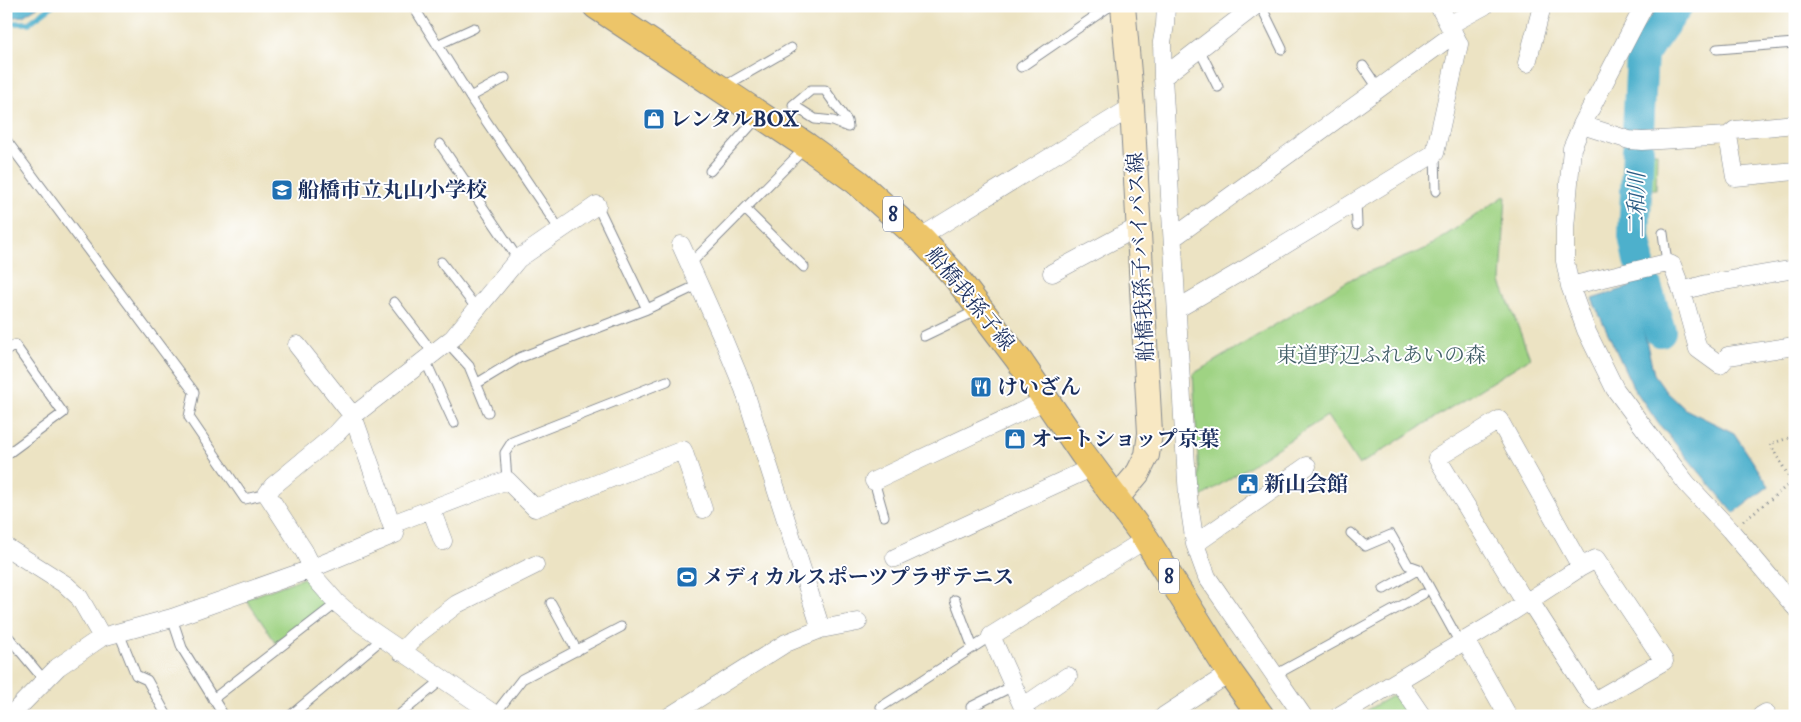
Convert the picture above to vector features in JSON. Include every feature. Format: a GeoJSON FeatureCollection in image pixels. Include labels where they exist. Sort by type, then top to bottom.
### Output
{"type":"FeatureCollection","features":[{"type":"Feature","properties":{"kind":"main road","name":"船橋我孫子線"},"geometry":{"type":"LineString","coordinates":[[596,6],[807,146],[857,182],[923,241],[955,276],[981,309],[1146,540],[1230,673],[1261,716]]}},
{"type":"Feature","properties":{"kind":"street","name":"船橋我孫子バイパス線"},"geometry":{"type":"LineString","coordinates":[[1116,499],[1138,473],[1147,455],[1150,433],[1132,107],[1123,6]]}},
{"type":"Feature","properties":{"kind":"street"},"geometry":{"type":"LineString","coordinates":[[1166,6],[1162,42],[1163,77],[1188,496],[1195,544],[1208,577],[1304,716]]}},
{"type":"Feature","properties":{"kind":"street"},"geometry":{"type":"LineString","coordinates":[[1163,77],[1255,6]]}},
{"type":"Feature","properties":{"kind":"street"},"geometry":{"type":"LineString","coordinates":[[1177,309],[1434,153],[1459,44],[1439,6]]}},
{"type":"Feature","properties":{"kind":"street"},"geometry":{"type":"LineString","coordinates":[[1173,238],[1378,88],[1484,6]]}},
{"type":"Feature","properties":{"kind":"street"},"geometry":{"type":"LineString","coordinates":[[1528,63],[1542,6]]}},
{"type":"Feature","properties":{"kind":"street"},"geometry":{"type":"LineString","coordinates":[[1642,7],[1572,148],[1565,228],[1565,261],[1570,286],[1586,330],[1616,389],[1640,424],[1688,484],[1795,607]]}},
{"type":"Feature","properties":{"kind":"street"},"geometry":{"type":"LineString","coordinates":[[923,241],[929,232],[1132,107]]}},
{"type":"Feature","properties":{"kind":"street"},"geometry":{"type":"LineString","coordinates":[[1582,125],[1636,141],[1728,136],[1735,130],[1795,124]]}},
{"type":"Feature","properties":{"kind":"street"},"geometry":{"type":"LineString","coordinates":[[1728,136],[1734,177],[1795,171]]}},
{"type":"Feature","properties":{"kind":"street"},"geometry":{"type":"LineString","coordinates":[[496,715],[382,639],[337,603],[308,570],[308,561],[304,551],[267,494],[273,486],[337,433],[353,416],[453,338],[518,259],[597,205]]}},
{"type":"Feature","properties":{"kind":"street"},"geometry":{"type":"LineString","coordinates":[[1052,273],[1138,227]]}},
{"type":"Feature","properties":{"kind":"street"},"geometry":{"type":"LineString","coordinates":[[681,245],[744,389],[820,629]]}},
{"type":"Feature","properties":{"kind":"street"},"geometry":{"type":"LineString","coordinates":[[1570,286],[1667,263],[1672,266],[1682,291],[1698,349],[1724,369],[1728,356],[1795,346]]}},
{"type":"Feature","properties":{"kind":"street"},"geometry":{"type":"LineString","coordinates":[[1682,291],[1708,284],[1795,269]]}},
{"type":"Feature","properties":{"kind":"street"},"geometry":{"type":"LineString","coordinates":[[10,716],[44,680],[68,659],[110,635],[172,618],[308,570],[395,534],[353,416],[297,345]]}},
{"type":"Feature","properties":{"kind":"street"},"geometry":{"type":"LineString","coordinates":[[874,482],[1046,400]]}},
{"type":"Feature","properties":{"kind":"street"},"geometry":{"type":"LineString","coordinates":[[1339,716],[1462,642],[1527,601],[1581,567],[1596,559],[1664,661],[1594,701],[1535,609],[1527,601],[1520,594],[1437,458],[1499,420],[1581,567]]}},
{"type":"Feature","properties":{"kind":"street"},"geometry":{"type":"LineString","coordinates":[[392,524],[507,480],[535,508],[683,450],[703,509]]}},
{"type":"Feature","properties":{"kind":"street"},"geometry":{"type":"LineString","coordinates":[[1195,544],[1307,466]]}},
{"type":"Feature","properties":{"kind":"street"},"geometry":{"type":"LineString","coordinates":[[895,558],[1093,467]]}},
{"type":"Feature","properties":{"kind":"street"},"geometry":{"type":"LineString","coordinates":[[430,509],[442,541]]}},
{"type":"Feature","properties":{"kind":"street"},"geometry":{"type":"LineString","coordinates":[[1068,676],[1025,711],[991,636],[1146,540]]}},
{"type":"Feature","properties":{"kind":"street"},"geometry":{"type":"LineString","coordinates":[[6,547],[66,585],[79,597],[110,635]]}},
{"type":"Feature","properties":{"kind":"street"},"geometry":{"type":"LineString","coordinates":[[401,652],[420,633],[457,604],[535,564]]}},
{"type":"Feature","properties":{"kind":"street"},"geometry":{"type":"LineString","coordinates":[[670,716],[786,643],[820,629],[858,622]]}},
{"type":"Feature","properties":{"kind":"street"},"geometry":{"type":"LineString","coordinates":[[1462,642],[1508,716]]}},
{"type":"Feature","properties":{"kind":"street"},"geometry":{"type":"LineString","coordinates":[[1164,716],[1230,673]]}},
{"type":"Feature","properties":{"kind":"street"},"geometry":{"type":"LineString","coordinates":[[1398,681],[1422,716]]}},
{"type":"Feature","properties":{"kind":"lane"},"geometry":{"type":"LineString","coordinates":[[414,6],[470,97],[560,230]]}},
{"type":"Feature","properties":{"kind":"lane"},"geometry":{"type":"LineString","coordinates":[[1021,67],[1110,6]]}},
{"type":"Feature","properties":{"kind":"lane"},"geometry":{"type":"LineString","coordinates":[[1261,6],[1282,49]]}},
{"type":"Feature","properties":{"kind":"lane"},"geometry":{"type":"LineString","coordinates":[[437,45],[474,28]]}},
{"type":"Feature","properties":{"kind":"lane"},"geometry":{"type":"LineString","coordinates":[[1717,49],[1795,43]]}},
{"type":"Feature","properties":{"kind":"lane"},"geometry":{"type":"LineString","coordinates":[[720,88],[792,48]]}},
{"type":"Feature","properties":{"kind":"lane"},"geometry":{"type":"LineString","coordinates":[[1199,48],[1218,87]]}},
{"type":"Feature","properties":{"kind":"lane"},"geometry":{"type":"LineString","coordinates":[[1363,66],[1378,88]]}},
{"type":"Feature","properties":{"kind":"lane"},"geometry":{"type":"LineString","coordinates":[[470,97],[505,78]]}},
{"type":"Feature","properties":{"kind":"lane"},"geometry":{"type":"LineString","coordinates":[[811,90],[825,90],[847,121],[848,128],[833,121],[816,119],[793,105],[811,90]]}},
{"type":"Feature","properties":{"kind":"lane"},"geometry":{"type":"LineString","coordinates":[[710,171],[760,114]]}},
{"type":"Feature","properties":{"kind":"lane"},"geometry":{"type":"LineString","coordinates":[[6,140],[194,392],[189,417],[245,499],[267,494]]}},
{"type":"Feature","properties":{"kind":"lane"},"geometry":{"type":"LineString","coordinates":[[440,144],[518,259]]}},
{"type":"Feature","properties":{"kind":"lane"},"geometry":{"type":"LineString","coordinates":[[694,261],[807,146]]}},
{"type":"Feature","properties":{"kind":"lane"},"geometry":{"type":"LineString","coordinates":[[1434,153],[1436,191]]}},
{"type":"Feature","properties":{"kind":"lane"},"geometry":{"type":"LineString","coordinates":[[1356,201],[1357,225]]}},
{"type":"Feature","properties":{"kind":"lane"},"geometry":{"type":"LineString","coordinates":[[597,205],[646,309]]}},
{"type":"Feature","properties":{"kind":"lane"},"geometry":{"type":"LineString","coordinates":[[745,209],[804,267]]}},
{"type":"Feature","properties":{"kind":"lane"},"geometry":{"type":"LineString","coordinates":[[1662,233],[1667,263]]}},
{"type":"Feature","properties":{"kind":"lane"},"geometry":{"type":"LineString","coordinates":[[441,262],[477,309]]}},
{"type":"Feature","properties":{"kind":"lane"},"geometry":{"type":"LineString","coordinates":[[476,384],[519,358],[646,309],[698,285]]}},
{"type":"Feature","properties":{"kind":"lane"},"geometry":{"type":"LineString","coordinates":[[394,302],[429,356],[454,423]]}},
{"type":"Feature","properties":{"kind":"lane"},"geometry":{"type":"LineString","coordinates":[[924,336],[981,309]]}},
{"type":"Feature","properties":{"kind":"lane"},"geometry":{"type":"LineString","coordinates":[[447,342],[469,366],[488,412]]}},
{"type":"Feature","properties":{"kind":"lane"},"geometry":{"type":"LineString","coordinates":[[6,351],[15,345],[63,413],[6,455]]}},
{"type":"Feature","properties":{"kind":"lane"},"geometry":{"type":"LineString","coordinates":[[507,480],[505,453],[512,442],[667,381]]}},
{"type":"Feature","properties":{"kind":"lane"},"geometry":{"type":"LineString","coordinates":[[874,482],[884,516]]}},
{"type":"Feature","properties":{"kind":"lane"},"geometry":{"type":"LineString","coordinates":[[1351,533],[1365,546],[1391,535],[1408,565],[1419,569],[1462,642]]}},
{"type":"Feature","properties":{"kind":"lane"},"geometry":{"type":"LineString","coordinates":[[1384,589],[1419,569]]}},
{"type":"Feature","properties":{"kind":"lane"},"geometry":{"type":"LineString","coordinates":[[1275,675],[1423,594]]}},
{"type":"Feature","properties":{"kind":"lane"},"geometry":{"type":"LineString","coordinates":[[955,600],[973,648]]}},
{"type":"Feature","properties":{"kind":"lane"},"geometry":{"type":"LineString","coordinates":[[213,699],[337,603]]}},
{"type":"Feature","properties":{"kind":"lane"},"geometry":{"type":"LineString","coordinates":[[551,603],[577,651]]}},
{"type":"Feature","properties":{"kind":"lane"},"geometry":{"type":"LineString","coordinates":[[172,618],[182,648],[224,716]]}},
{"type":"Feature","properties":{"kind":"lane"},"geometry":{"type":"LineString","coordinates":[[496,715],[522,679],[621,627]]}},
{"type":"Feature","properties":{"kind":"lane"},"geometry":{"type":"LineString","coordinates":[[6,634],[44,680]]}},
{"type":"Feature","properties":{"kind":"lane"},"geometry":{"type":"LineString","coordinates":[[110,635],[136,675],[147,680],[167,716]]}},
{"type":"Feature","properties":{"kind":"lane"},"geometry":{"type":"LineString","coordinates":[[881,708],[991,636]]}},
{"type":"Feature","properties":{"kind":"lane"},"geometry":{"type":"LineString","coordinates":[[290,716],[382,639]]}},
{"type":"Feature","properties":{"kind":"lane"},"geometry":{"type":"LineString","coordinates":[[398,716],[443,679]]}},
{"type":"Feature","properties":{"kind":"lane"},"geometry":{"type":"LineString","coordinates":[[971,706],[1013,686]]}},
{"type":"Feature","properties":{"kind":"path"},"geometry":{"type":"LineString","coordinates":[[1730,530],[1792,482],[1770,444],[1795,436]]}},
{"type":"Feature","properties":{"kind":"green space"},"geometry":{"type":"Polygon","coordinates":[[[1643,152],[1657,152],[1656,189],[1641,189],[1643,152]]]}},
{"type":"Feature","properties":{"kind":"green space","name":"東道野辺ふれあいの森"},"geometry":{"type":"Polygon","coordinates":[[[1506,195],[1501,282],[1530,358],[1359,465],[1327,416],[1201,497],[1193,374],[1353,278],[1425,249],[1506,195]]]}},
{"type":"Feature","properties":{"kind":"green space"},"geometry":{"type":"Polygon","coordinates":[[[306,577],[328,604],[276,643],[246,599],[306,577]]]}},
{"type":"Feature","properties":{"kind":"green space"},"geometry":{"type":"Polygon","coordinates":[[[1395,694],[1404,696],[1414,716],[1371,716],[1367,710],[1395,694]]]}},
{"type":"Feature","properties":{"kind":"water"},"geometry":{"type":"Polygon","coordinates":[[[6,6],[39,6],[23,16],[6,18],[6,6]]]}},
{"type":"Feature","properties":{"kind":"water"},"geometry":{"type":"Polygon","coordinates":[[[1633,286],[1654,374],[1667,392],[1685,409],[1734,433],[1769,486],[1734,513],[1658,423],[1633,387],[1592,299],[1633,286]]]}},
{"type":"Feature","properties":{"kind":"waterway"},"geometry":{"type":"LineString","coordinates":[[6,23],[29,23],[52,6]]}},
{"type":"Feature","properties":{"kind":"waterway","name":"二和川"},"geometry":{"type":"LineString","coordinates":[[1638,131],[1642,54],[1677,6]]}},
{"type":"Feature","properties":{"kind":"waterway","name":"二和川"},"geometry":{"type":"LineString","coordinates":[[1638,150],[1634,236],[1639,260]]}},
{"type":"Feature","properties":{"kind":"waterway","name":"二和川"},"geometry":{"type":"LineString","coordinates":[[1642,274],[1660,331]]}},
{"type":"Feature","properties":{"kind":"waterway","name":"二和川"},"geometry":{"type":"LineString","coordinates":[[1792,486],[1795,491]]}},
{"type":"Feature","properties":{"kind":"place","name":"レンタルBOX"},"geometry":{"type":"Point","coordinates":[654,119]}},
{"type":"Feature","properties":{"kind":"place","name":"船橋市立丸山小学校"},"geometry":{"type":"Point","coordinates":[282,190]}},
{"type":"Feature","properties":{"kind":"place","name":"けいざん"},"geometry":{"type":"Point","coordinates":[981,387]}},
{"type":"Feature","properties":{"kind":"place","name":"オートショップ京葉"},"geometry":{"type":"Point","coordinates":[1015,439]}},
{"type":"Feature","properties":{"kind":"place","name":"新山会館"},"geometry":{"type":"Point","coordinates":[1248,484]}},
{"type":"Feature","properties":{"kind":"place","name":"メディカルスポーツプラザテニス"},"geometry":{"type":"Point","coordinates":[687,577]}}]}
